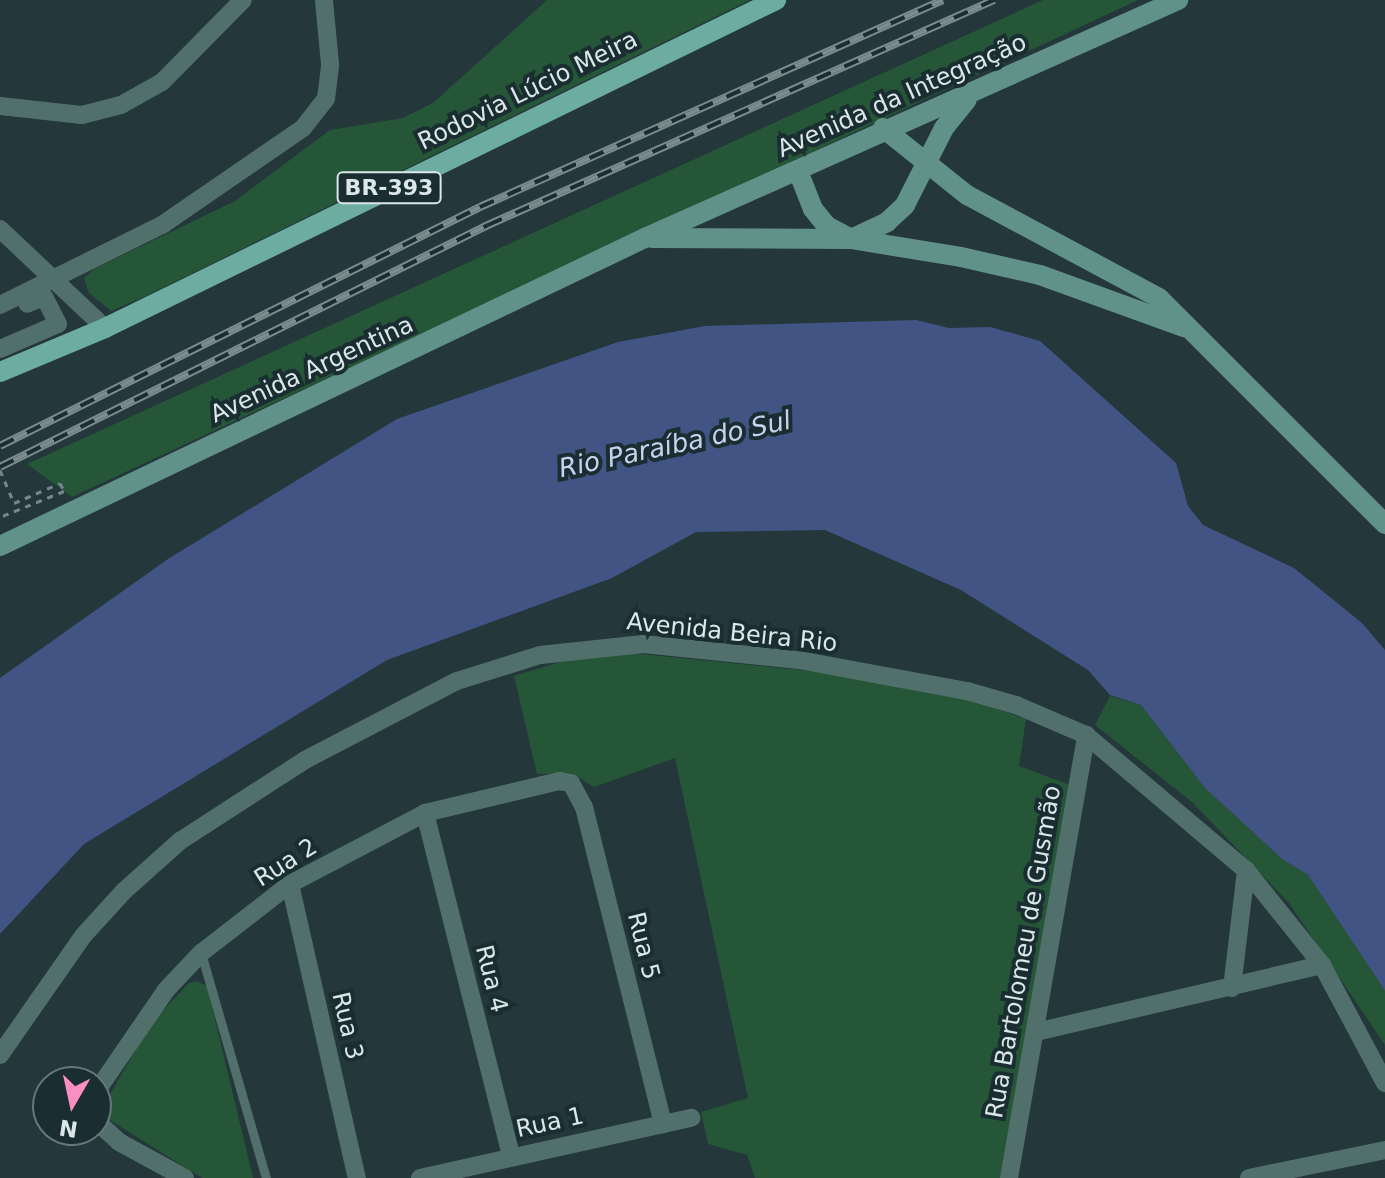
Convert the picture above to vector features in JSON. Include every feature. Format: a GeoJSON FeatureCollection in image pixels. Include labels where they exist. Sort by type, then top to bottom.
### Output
{"type":"FeatureCollection","features":[{"type":"Feature","properties":{"kind":"main road","name":"Rodovia Lúcio Meira"},"geometry":{"type":"LineString","coordinates":[[0,372],[105,328],[776,0]]}},
{"type":"Feature","properties":{"kind":"street"},"geometry":{"type":"LineString","coordinates":[[0,106],[82,115],[121,105],[162,82],[243,0]]}},
{"type":"Feature","properties":{"kind":"street"},"geometry":{"type":"LineString","coordinates":[[0,305],[162,225],[303,128],[326,99],[330,64],[324,0]]}},
{"type":"Feature","properties":{"kind":"street","name":"Avenida da Integração"},"geometry":{"type":"LineString","coordinates":[[645,238],[798,171],[883,128],[973,94],[1178,0]]}},
{"type":"Feature","properties":{"kind":"street"},"geometry":{"type":"LineString","coordinates":[[851,239],[887,222],[905,205],[953,115],[973,94]]}},
{"type":"Feature","properties":{"kind":"street"},"geometry":{"type":"LineString","coordinates":[[883,128],[925,163],[1002,215],[1131,279],[1188,328],[1385,524]]}},
{"type":"Feature","properties":{"kind":"street"},"geometry":{"type":"LineString","coordinates":[[798,171],[813,209],[827,226],[851,239]]}},
{"type":"Feature","properties":{"kind":"street"},"geometry":{"type":"LineString","coordinates":[[0,229],[105,328]]}},
{"type":"Feature","properties":{"kind":"street"},"geometry":{"type":"LineString","coordinates":[[645,238],[851,239],[1040,275],[1188,328]]}},
{"type":"Feature","properties":{"kind":"street","name":"Avenida Argentina"},"geometry":{"type":"LineString","coordinates":[[0,546],[645,238]]}},
{"type":"Feature","properties":{"kind":"street"},"geometry":{"type":"LineString","coordinates":[[0,317],[44,297],[58,324],[0,349]]}},
{"type":"Feature","properties":{"kind":"street","name":"Avenida Beira Rio"},"geometry":{"type":"LineString","coordinates":[[0,1055],[83,936],[180,841],[305,760],[457,681],[540,655],[643,644],[799,660],[967,691],[1086,735],[1246,870],[1322,965],[1385,1083]]}},
{"type":"Feature","properties":{"kind":"street","name":"Rua Bartolomeu de Gusmão"},"geometry":{"type":"LineString","coordinates":[[1009,1178],[1086,735]]}},
{"type":"Feature","properties":{"kind":"street","name":"Rua 2"},"geometry":{"type":"LineString","coordinates":[[112,1069],[166,990],[201,953],[290,884],[425,813],[543,782],[571,783]]}},
{"type":"Feature","properties":{"kind":"street","name":"Rua 5"},"geometry":{"type":"LineString","coordinates":[[571,783],[584,807],[663,1124]]}},
{"type":"Feature","properties":{"kind":"street","name":"Rua 4"},"geometry":{"type":"LineString","coordinates":[[425,813],[511,1156]]}},
{"type":"Feature","properties":{"kind":"street"},"geometry":{"type":"LineString","coordinates":[[1232,988],[1246,870]]}},
{"type":"Feature","properties":{"kind":"street","name":"Rua 3"},"geometry":{"type":"LineString","coordinates":[[290,884],[357,1178]]}},
{"type":"Feature","properties":{"kind":"street"},"geometry":{"type":"LineString","coordinates":[[1036,1032],[1322,965]]}},
{"type":"Feature","properties":{"kind":"street","name":"Rua 1"},"geometry":{"type":"LineString","coordinates":[[420,1178],[691,1118]]}},
{"type":"Feature","properties":{"kind":"street"},"geometry":{"type":"LineString","coordinates":[[112,1136],[185,1178]]}},
{"type":"Feature","properties":{"kind":"street"},"geometry":{"type":"LineString","coordinates":[[1249,1178],[1385,1150]]}},
{"type":"Feature","properties":{"kind":"lane"},"geometry":{"type":"LineString","coordinates":[[201,953],[266,1178]]}},
{"type":"Feature","properties":{"kind":"path"},"geometry":{"type":"LineString","coordinates":[[0,470],[14,503],[60,483],[64,491],[0,517]]}},
{"type":"Feature","properties":{"kind":"green space"},"geometry":{"type":"Polygon","coordinates":[[[547,0],[750,0],[146,296],[111,311],[89,293],[84,278],[94,269],[235,201],[330,130],[403,118],[433,103],[547,0]]]}},
{"type":"Feature","properties":{"kind":"green space"},"geometry":{"type":"Polygon","coordinates":[[[1043,0],[1138,0],[72,497],[27,464],[1043,0]]]}},
{"type":"Feature","properties":{"kind":"green space"},"geometry":{"type":"Polygon","coordinates":[[[600,650],[822,672],[969,699],[1026,719],[1019,766],[1070,785],[1000,1178],[755,1178],[747,1155],[708,1144],[701,1112],[748,1098],[675,758],[594,787],[571,773],[537,774],[514,676],[600,650]]]}},
{"type":"Feature","properties":{"kind":"green space"},"geometry":{"type":"Polygon","coordinates":[[[1110,696],[1141,705],[1205,788],[1282,859],[1308,875],[1385,991],[1385,1045],[1289,903],[1192,802],[1095,725],[1110,696]]]}},
{"type":"Feature","properties":{"kind":"green space"},"geometry":{"type":"Polygon","coordinates":[[[197,981],[207,986],[253,1178],[202,1178],[112,1121],[112,1091],[151,1023],[189,983],[197,981]]]}},
{"type":"Feature","properties":{"kind":"water","name":"Rio Paraíba do Sul"},"geometry":{"type":"Polygon","coordinates":[[[916,320],[949,328],[990,327],[1040,341],[1176,463],[1188,506],[1203,525],[1294,568],[1362,623],[1385,650],[1385,991],[1308,875],[1282,859],[1205,788],[1141,705],[1110,695],[1088,670],[961,590],[825,530],[696,532],[612,578],[387,660],[84,844],[0,934],[0,678],[168,559],[397,419],[618,342],[705,326],[916,320]]]}},
{"type":"Feature","properties":{"kind":"railway"},"geometry":{"type":"LineString","coordinates":[[0,446],[480,207],[943,0]]}},
{"type":"Feature","properties":{"kind":"railway"},"geometry":{"type":"LineString","coordinates":[[0,467],[488,225],[994,0]]}}]}
